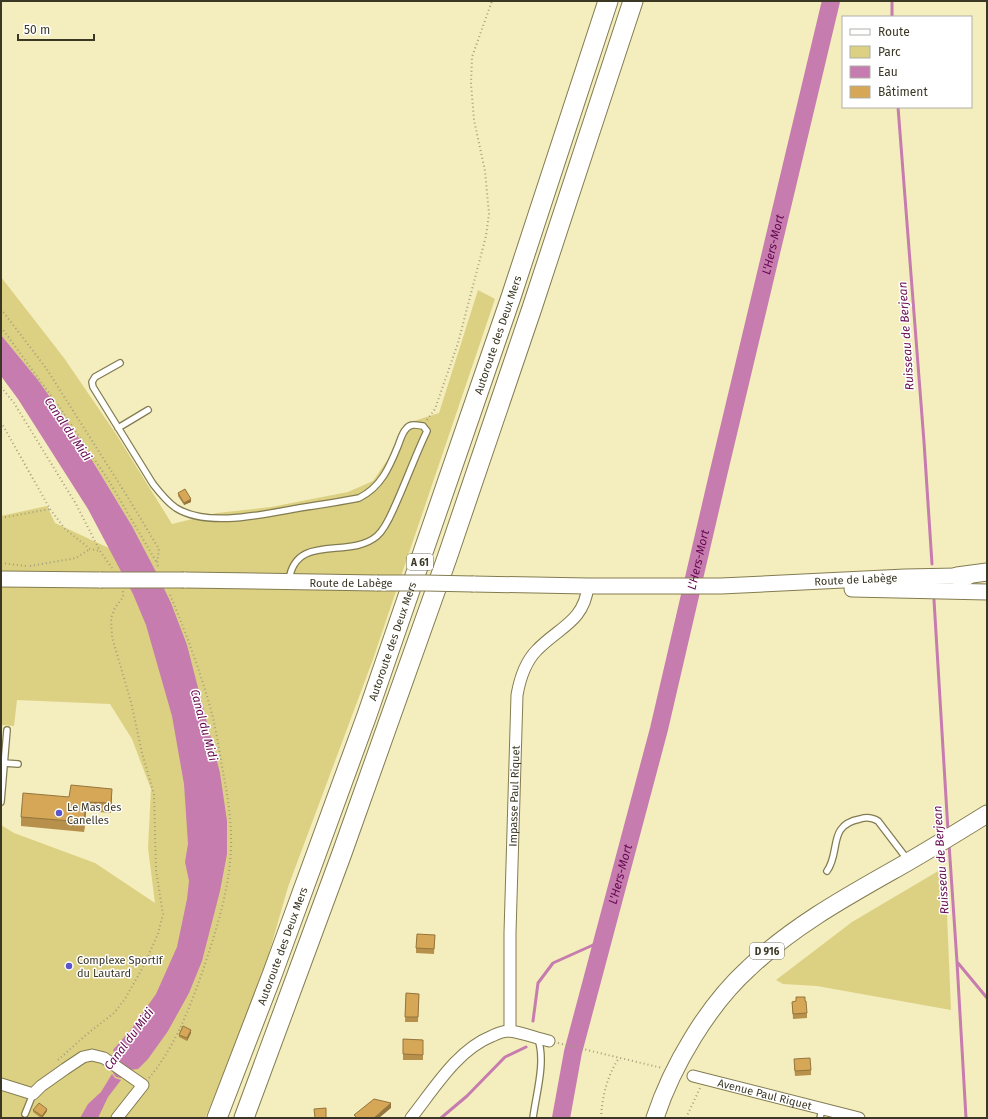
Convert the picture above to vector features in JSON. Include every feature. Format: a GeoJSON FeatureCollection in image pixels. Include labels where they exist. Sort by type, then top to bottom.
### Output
{"type":"FeatureCollection","features":[{"type":"Feature","properties":{"kind":"highway","name":"Autoroute des Deux Mers"},"geometry":{"type":"LineString","coordinates":[[217,1118],[272,975],[367,715],[511,297],[608,1]]}},
{"type":"Feature","properties":{"kind":"highway","name":"Autoroute des Deux Mers"},"geometry":{"type":"LineString","coordinates":[[244,1118],[342,853],[447,558],[534,300],[632,1]]}},
{"type":"Feature","properties":{"kind":"main road"},"geometry":{"type":"LineString","coordinates":[[958,576],[987,572]]}},
{"type":"Feature","properties":{"kind":"main road","name":"D 916"},"geometry":{"type":"LineString","coordinates":[[965,827],[987,808]]}},
{"type":"Feature","properties":{"kind":"main road","name":"D 916"},"geometry":{"type":"LineString","coordinates":[[655,1118],[670,1082],[690,1043],[710,1012],[748,968],[783,939],[812,918],[987,814]]}},
{"type":"Feature","properties":{"kind":"street","name":"Route de Labège"},"geometry":{"type":"LineString","coordinates":[[723,586],[905,577],[958,576],[987,579]]}},
{"type":"Feature","properties":{"kind":"street","name":"Route de Labège"},"geometry":{"type":"LineString","coordinates":[[1,579],[588,586],[723,586],[987,592]]}},
{"type":"Feature","properties":{"kind":"street","name":"Impasse Paul Riquet"},"geometry":{"type":"LineString","coordinates":[[510,1031],[510,933],[516,710],[518,688],[524,669],[537,650],[578,615],[585,603],[588,586]]}},
{"type":"Feature","properties":{"kind":"street"},"geometry":{"type":"LineString","coordinates":[[411,1118],[455,1062],[476,1044],[501,1032],[510,1031],[543,1040]]}},
{"type":"Feature","properties":{"kind":"street"},"geometry":{"type":"LineString","coordinates":[[1,1084],[33,1094],[41,1086],[83,1057],[97,1056],[110,1061],[143,1085],[117,1118]]}},
{"type":"Feature","properties":{"kind":"street","name":"Avenue Paul Riquet"},"geometry":{"type":"LineString","coordinates":[[692,1076],[821,1113],[860,1118]]}},
{"type":"Feature","properties":{"kind":"lane"},"geometry":{"type":"LineString","coordinates":[[120,362],[95,377],[92,382],[93,387],[153,484],[164,498],[176,508],[192,515],[213,518],[236,518],[359,498],[370,493],[378,484],[392,462],[406,429],[413,424],[423,426],[427,431],[390,518],[377,536],[357,546],[324,549],[306,553],[290,570],[288,582]]}},
{"type":"Feature","properties":{"kind":"lane"},"geometry":{"type":"LineString","coordinates":[[118,428],[148,410]]}},
{"type":"Feature","properties":{"kind":"lane"},"geometry":{"type":"LineString","coordinates":[[1,802],[4,763],[3,745],[7,730]]}},
{"type":"Feature","properties":{"kind":"lane"},"geometry":{"type":"LineString","coordinates":[[4,763],[18,764]]}},
{"type":"Feature","properties":{"kind":"lane"},"geometry":{"type":"LineString","coordinates":[[827,871],[832,861],[836,838],[839,831],[851,822],[863,818],[878,821],[908,861]]}},
{"type":"Feature","properties":{"kind":"lane"},"geometry":{"type":"LineString","coordinates":[[533,1118],[543,1040]]}},
{"type":"Feature","properties":{"kind":"lane"},"geometry":{"type":"LineString","coordinates":[[25,1114],[33,1094]]}},
{"type":"Feature","properties":{"kind":"path"},"geometry":{"type":"LineString","coordinates":[[423,426],[435,409],[458,343],[486,236],[489,214],[485,171],[474,120],[471,84],[472,57],[492,1]]}},
{"type":"Feature","properties":{"kind":"path"},"geometry":{"type":"LineString","coordinates":[[1,309],[46,368],[127,496],[159,549],[157,564]]}},
{"type":"Feature","properties":{"kind":"path"},"geometry":{"type":"LineString","coordinates":[[1,327],[60,408],[124,504],[160,571]]}},
{"type":"Feature","properties":{"kind":"path"},"geometry":{"type":"LineString","coordinates":[[1,386],[14,403],[72,497],[100,551],[90,549],[65,529],[50,509],[1,422]]}},
{"type":"Feature","properties":{"kind":"path"},"geometry":{"type":"LineString","coordinates":[[1,518],[50,509]]}},
{"type":"Feature","properties":{"kind":"path"},"geometry":{"type":"LineString","coordinates":[[1,563],[30,566],[76,558],[90,549]]}},
{"type":"Feature","properties":{"kind":"path"},"geometry":{"type":"LineString","coordinates":[[143,1085],[166,1054],[178,1033],[196,989],[218,924],[231,849],[226,786],[213,718],[190,643],[169,592]]}},
{"type":"Feature","properties":{"kind":"path"},"geometry":{"type":"LineString","coordinates":[[53,1064],[114,1012],[125,999],[143,967],[158,934],[163,914],[156,870],[154,794],[142,753],[131,702],[112,636],[111,618],[115,608],[123,597]]}},
{"type":"Feature","properties":{"kind":"path"},"geometry":{"type":"LineString","coordinates":[[543,1040],[663,1069]]}},
{"type":"Feature","properties":{"kind":"path"},"geometry":{"type":"LineString","coordinates":[[601,1118],[606,1086],[612,1068],[619,1058]]}},
{"type":"Feature","properties":{"kind":"path"},"geometry":{"type":"LineString","coordinates":[[686,1118],[700,1088],[708,1080]]}},
{"type":"Feature","properties":{"kind":"green space"},"geometry":{"type":"Polygon","coordinates":[[[1,277],[64,358],[116,434],[172,524],[217,513],[271,507],[348,492],[373,481],[414,421],[439,413],[478,290],[495,299],[372,662],[288,887],[253,1009],[205,1118],[1,1118],[1,825],[14,833],[95,863],[155,903],[148,848],[151,789],[132,739],[110,704],[17,700],[14,726],[1,725],[1,516],[47,506],[55,523],[154,569],[132,526],[78,437],[38,380],[1,335],[1,277]]]}},
{"type":"Feature","properties":{"kind":"green space"},"geometry":{"type":"Polygon","coordinates":[[[945,867],[951,1010],[817,986],[783,984],[776,980],[852,922],[945,867]]]}},
{"type":"Feature","properties":{"kind":"water","name":"Canal du Midi"},"geometry":{"type":"Polygon","coordinates":[[[1,335],[38,380],[78,437],[132,526],[155,570],[171,603],[187,645],[220,773],[227,821],[227,854],[220,891],[202,961],[189,993],[168,1031],[148,1059],[138,1069],[129,1070],[121,1078],[116,1077],[113,1073],[118,1062],[113,1050],[133,1027],[156,994],[177,947],[187,899],[189,881],[185,862],[188,844],[184,784],[172,716],[146,625],[133,594],[88,509],[18,399],[1,376],[1,335]]]}},
{"type":"Feature","properties":{"kind":"water"},"geometry":{"type":"Polygon","coordinates":[[[112,1074],[115,1078],[121,1080],[108,1097],[98,1118],[80,1118],[88,1104],[101,1092],[112,1074]]]}},
{"type":"Feature","properties":{"kind":"building"},"geometry":{"type":"Polygon","coordinates":[[[185,489],[191,499],[184,503],[178,493],[185,489]]]}},
{"type":"Feature","properties":{"kind":"building"},"geometry":{"type":"Polygon","coordinates":[[[71,785],[112,789],[111,803],[86,802],[84,822],[21,817],[23,793],[69,797],[71,785]]]}},
{"type":"Feature","properties":{"kind":"building"},"geometry":{"type":"Polygon","coordinates":[[[417,934],[435,935],[434,949],[416,948],[417,934]]]}},
{"type":"Feature","properties":{"kind":"building"},"geometry":{"type":"Polygon","coordinates":[[[406,993],[419,994],[418,1017],[405,1017],[406,993]]]}},
{"type":"Feature","properties":{"kind":"building"},"geometry":{"type":"Polygon","coordinates":[[[796,997],[805,997],[807,1013],[793,1014],[792,1002],[796,1001],[796,997]]]}},
{"type":"Feature","properties":{"kind":"building"},"geometry":{"type":"Polygon","coordinates":[[[183,1026],[191,1030],[187,1038],[179,1035],[183,1026]]]}},
{"type":"Feature","properties":{"kind":"building"},"geometry":{"type":"Polygon","coordinates":[[[403,1039],[423,1040],[423,1055],[403,1054],[403,1039]]]}},
{"type":"Feature","properties":{"kind":"building"},"geometry":{"type":"Polygon","coordinates":[[[810,1058],[811,1070],[795,1071],[794,1059],[810,1058]]]}},
{"type":"Feature","properties":{"kind":"building"},"geometry":{"type":"Polygon","coordinates":[[[374,1099],[391,1103],[374,1118],[357,1118],[354,1115],[374,1099]]]}},
{"type":"Feature","properties":{"kind":"building"},"geometry":{"type":"Polygon","coordinates":[[[39,1103],[47,1109],[42,1116],[33,1110],[39,1103]]]}},
{"type":"Feature","properties":{"kind":"building"},"geometry":{"type":"Polygon","coordinates":[[[326,1108],[326,1118],[315,1118],[314,1109],[326,1108]]]}},
{"type":"Feature","properties":{"kind":"waterway","name":"L'Hers-Mort"},"geometry":{"type":"LineString","coordinates":[[561,1118],[573,1052],[659,729],[831,1]]}},
{"type":"Feature","properties":{"kind":"waterway","name":"Ruisseau de Berjean"},"geometry":{"type":"LineString","coordinates":[[892,1],[892,16]]}},
{"type":"Feature","properties":{"kind":"waterway","name":"Ruisseau de Berjean"},"geometry":{"type":"LineString","coordinates":[[898,108],[932,564]]}},
{"type":"Feature","properties":{"kind":"waterway","name":"Ruisseau de Berjean"},"geometry":{"type":"LineString","coordinates":[[934,600],[948,831]]}},
{"type":"Feature","properties":{"kind":"waterway","name":"Ruisseau de Berjean"},"geometry":{"type":"LineString","coordinates":[[949,844],[966,1118]]}},
{"type":"Feature","properties":{"kind":"waterway"},"geometry":{"type":"LineString","coordinates":[[533,1021],[538,983],[553,963],[602,941]]}},
{"type":"Feature","properties":{"kind":"waterway"},"geometry":{"type":"LineString","coordinates":[[958,963],[987,998]]}},
{"type":"Feature","properties":{"kind":"waterway"},"geometry":{"type":"LineString","coordinates":[[441,1118],[467,1096],[505,1057],[526,1047]]}},
{"type":"Feature","properties":{"kind":"place","name":"Le Mas des Canelles"},"geometry":{"type":"Point","coordinates":[59,813]}},
{"type":"Feature","properties":{"kind":"place","name":"Complexe Sportif du Lautard"},"geometry":{"type":"Point","coordinates":[69,966]}}]}
